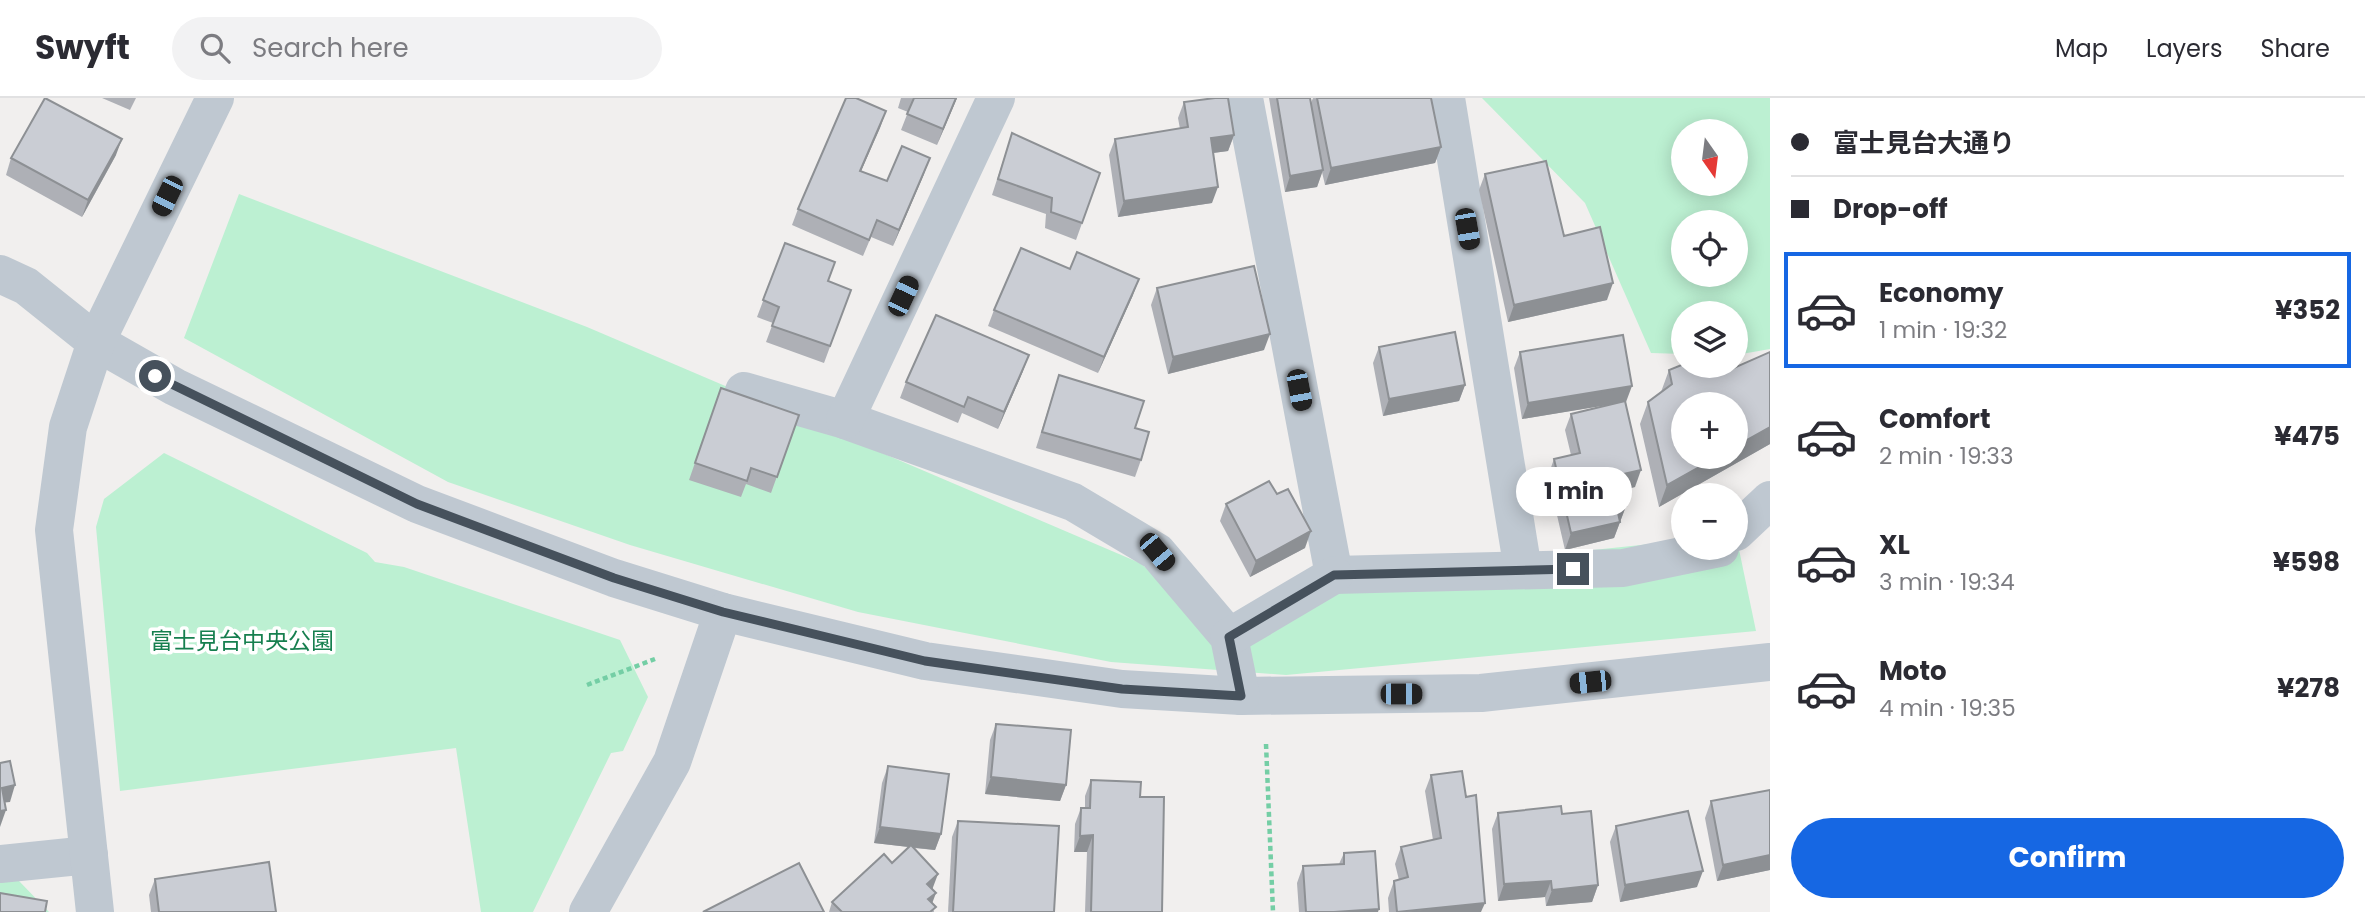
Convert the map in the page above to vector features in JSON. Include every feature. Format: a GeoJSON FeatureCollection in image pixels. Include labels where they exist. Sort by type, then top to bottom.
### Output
{"type":"FeatureCollection","features":[{"type":"Feature","properties":{"kind":"street"},"geometry":{"type":"LineString","coordinates":[[95,912],[54,530],[68,428],[96,342],[215,98]]}},
{"type":"Feature","properties":{"kind":"street"},"geometry":{"type":"LineString","coordinates":[[845,420],[996,98]]}},
{"type":"Feature","properties":{"kind":"street"},"geometry":{"type":"LineString","coordinates":[[1244,98],[1334,575]]}},
{"type":"Feature","properties":{"kind":"street"},"geometry":{"type":"LineString","coordinates":[[1446,98],[1523,570]]}},
{"type":"Feature","properties":{"kind":"street"},"geometry":{"type":"LineString","coordinates":[[0,274],[26,286],[96,342],[175,387],[417,504],[614,578],[723,612],[925,661],[1122,689],[1241,696],[1481,693],[1770,662]]}},
{"type":"Feature","properties":{"kind":"street"},"geometry":{"type":"LineString","coordinates":[[744,391],[845,420],[1073,502],[1157,552],[1229,637],[1241,696]]}},
{"type":"Feature","properties":{"kind":"street"},"geometry":{"type":"LineString","coordinates":[[1748,521],[1770,500]]}},
{"type":"Feature","properties":{"kind":"street"},"geometry":{"type":"LineString","coordinates":[[1229,637],[1334,575],[1623,568],[1671,558]]}},
{"type":"Feature","properties":{"kind":"street"},"geometry":{"type":"LineString","coordinates":[[588,912],[672,762],[723,612]]}},
{"type":"Feature","properties":{"kind":"street"},"geometry":{"type":"LineString","coordinates":[[0,864],[89,855]]}},
{"type":"Feature","properties":{"kind":"path"},"geometry":{"type":"LineString","coordinates":[[587,685],[655,659]]}},
{"type":"Feature","properties":{"kind":"path"},"geometry":{"type":"LineString","coordinates":[[1266,744],[1273,912]]}},
{"type":"Feature","properties":{"kind":"green space"},"geometry":{"type":"Polygon","coordinates":[[[1482,98],[1770,98],[1770,349],[1748,353],[1748,301],[1671,301],[1671,354],[1651,353],[1585,203],[1482,98]]]}},
{"type":"Feature","properties":{"kind":"green space"},"geometry":{"type":"Polygon","coordinates":[[[239,194],[587,327],[1140,563],[1229,637],[1353,575],[1671,542],[1671,560],[1741,560],[1756,631],[1286,675],[1111,662],[858,612],[630,545],[448,482],[184,338],[239,194]]]}},
{"type":"Feature","properties":{"kind":"green space","name":"富士見台中央公園"},"geometry":{"type":"Polygon","coordinates":[[[164,453],[367,553],[375,562],[404,567],[620,640],[648,697],[623,751],[611,753],[533,912],[481,912],[456,748],[120,791],[96,527],[104,499],[164,453]]]}},
{"type":"Feature","properties":{"kind":"green space"},"geometry":{"type":"Polygon","coordinates":[[[18,880],[49,912],[0,912],[0,882],[18,880]]]}},
{"type":"Feature","properties":{"kind":"building"},"geometry":{"type":"Polygon","coordinates":[[[45,98],[122,139],[88,200],[11,158],[45,98]]]}},
{"type":"Feature","properties":{"kind":"building"},"geometry":{"type":"Polygon","coordinates":[[[846,98],[856,98],[886,111],[860,171],[887,181],[902,146],[930,158],[899,230],[877,220],[869,240],[798,209],[846,98]]]}},
{"type":"Feature","properties":{"kind":"building"},"geometry":{"type":"Polygon","coordinates":[[[914,98],[956,98],[943,129],[907,114],[914,98]]]}},
{"type":"Feature","properties":{"kind":"building"},"geometry":{"type":"Polygon","coordinates":[[[1228,98],[1234,135],[1211,138],[1218,187],[1124,201],[1115,139],[1188,127],[1184,102],[1228,98]]]}},
{"type":"Feature","properties":{"kind":"building"},"geometry":{"type":"Polygon","coordinates":[[[1277,98],[1310,98],[1323,170],[1290,176],[1277,98]]]}},
{"type":"Feature","properties":{"kind":"building"},"geometry":{"type":"Polygon","coordinates":[[[1317,98],[1431,98],[1441,147],[1331,168],[1317,98]]]}},
{"type":"Feature","properties":{"kind":"building"},"geometry":{"type":"Polygon","coordinates":[[[1012,133],[1100,173],[1082,223],[1051,212],[1052,198],[998,179],[1012,133]]]}},
{"type":"Feature","properties":{"kind":"building"},"geometry":{"type":"Polygon","coordinates":[[[1546,161],[1564,236],[1600,227],[1613,283],[1514,305],[1485,174],[1546,161]]]}},
{"type":"Feature","properties":{"kind":"building"},"geometry":{"type":"Polygon","coordinates":[[[785,243],[835,262],[828,281],[851,290],[830,346],[772,326],[779,307],[763,300],[785,243]]]}},
{"type":"Feature","properties":{"kind":"building"},"geometry":{"type":"Polygon","coordinates":[[[1021,248],[1070,269],[1077,252],[1139,279],[1104,357],[994,310],[1021,248]]]}},
{"type":"Feature","properties":{"kind":"building"},"geometry":{"type":"Polygon","coordinates":[[[1254,266],[1270,334],[1173,357],[1157,288],[1254,266]]]}},
{"type":"Feature","properties":{"kind":"building"},"geometry":{"type":"Polygon","coordinates":[[[936,315],[1029,355],[1004,412],[968,397],[964,407],[906,382],[936,315]]]}},
{"type":"Feature","properties":{"kind":"building"},"geometry":{"type":"Polygon","coordinates":[[[1455,332],[1465,385],[1389,399],[1379,347],[1455,332]]]}},
{"type":"Feature","properties":{"kind":"building"},"geometry":{"type":"Polygon","coordinates":[[[1623,335],[1632,386],[1528,403],[1520,352],[1623,335]]]}},
{"type":"Feature","properties":{"kind":"building"},"geometry":{"type":"Polygon","coordinates":[[[1770,352],[1770,427],[1748,439],[1748,392],[1671,392],[1671,469],[1696,469],[1667,485],[1648,402],[1672,384],[1669,370],[1671,369],[1671,378],[1748,378],[1748,362],[1770,352]]]}},
{"type":"Feature","properties":{"kind":"building"},"geometry":{"type":"Polygon","coordinates":[[[1059,375],[1144,401],[1135,428],[1149,432],[1141,460],[1042,432],[1059,375]]]}},
{"type":"Feature","properties":{"kind":"building"},"geometry":{"type":"Polygon","coordinates":[[[721,388],[799,415],[777,477],[751,468],[747,481],[695,463],[721,388]]]}},
{"type":"Feature","properties":{"kind":"building"},"geometry":{"type":"Polygon","coordinates":[[[1625,401],[1641,470],[1619,475],[1626,506],[1617,508],[1620,522],[1571,533],[1554,459],[1580,453],[1571,414],[1625,401]]]}},
{"type":"Feature","properties":{"kind":"building"},"geometry":{"type":"Polygon","coordinates":[[[1269,481],[1277,494],[1288,489],[1311,531],[1256,561],[1226,504],[1269,481]]]}},
{"type":"Feature","properties":{"kind":"building"},"geometry":{"type":"Polygon","coordinates":[[[996,724],[1071,730],[1066,785],[991,777],[996,724]]]}},
{"type":"Feature","properties":{"kind":"building"},"geometry":{"type":"Polygon","coordinates":[[[10,761],[15,785],[2,788],[6,810],[0,811],[0,763],[10,761]]]}},
{"type":"Feature","properties":{"kind":"building"},"geometry":{"type":"Polygon","coordinates":[[[888,766],[949,774],[941,834],[880,827],[888,766]]]}},
{"type":"Feature","properties":{"kind":"building"},"geometry":{"type":"Polygon","coordinates":[[[1462,771],[1466,797],[1476,795],[1485,903],[1397,912],[1394,881],[1408,877],[1401,847],[1441,838],[1431,775],[1462,771]]]}},
{"type":"Feature","properties":{"kind":"building"},"geometry":{"type":"Polygon","coordinates":[[[1091,780],[1141,782],[1140,797],[1164,797],[1162,912],[1091,912],[1093,835],[1080,836],[1081,808],[1090,808],[1091,780]]]}},
{"type":"Feature","properties":{"kind":"building"},"geometry":{"type":"Polygon","coordinates":[[[1770,790],[1770,855],[1723,865],[1711,801],[1770,790]]]}},
{"type":"Feature","properties":{"kind":"building"},"geometry":{"type":"Polygon","coordinates":[[[1561,806],[1562,814],[1591,811],[1598,885],[1552,890],[1551,881],[1504,884],[1498,813],[1561,806]]]}},
{"type":"Feature","properties":{"kind":"building"},"geometry":{"type":"Polygon","coordinates":[[[1688,811],[1703,871],[1625,885],[1616,826],[1688,811]]]}},
{"type":"Feature","properties":{"kind":"building"},"geometry":{"type":"Polygon","coordinates":[[[958,821],[1059,826],[1054,912],[953,912],[958,821]]]}},
{"type":"Feature","properties":{"kind":"building"},"geometry":{"type":"Polygon","coordinates":[[[911,845],[938,874],[927,884],[936,893],[928,899],[936,907],[930,912],[842,912],[832,902],[884,854],[892,863],[911,845]]]}},
{"type":"Feature","properties":{"kind":"building"},"geometry":{"type":"Polygon","coordinates":[[[1375,851],[1379,909],[1306,912],[1303,866],[1344,864],[1344,853],[1375,851]]]}},
{"type":"Feature","properties":{"kind":"building"},"geometry":{"type":"Polygon","coordinates":[[[269,862],[276,912],[159,912],[155,879],[269,862]]]}},
{"type":"Feature","properties":{"kind":"building"},"geometry":{"type":"Polygon","coordinates":[[[799,863],[824,912],[703,912],[799,863]]]}},
{"type":"Feature","properties":{"kind":"building"},"geometry":{"type":"Polygon","coordinates":[[[0,893],[47,901],[45,912],[0,912],[0,893]]]}},
{"type":"Feature","properties":{"kind":"route"},"geometry":{"type":"LineString","coordinates":[[155,376],[417,504],[614,578],[723,612],[925,661],[1122,689],[1241,696],[1229,637],[1334,575],[1573,569]]}}]}
